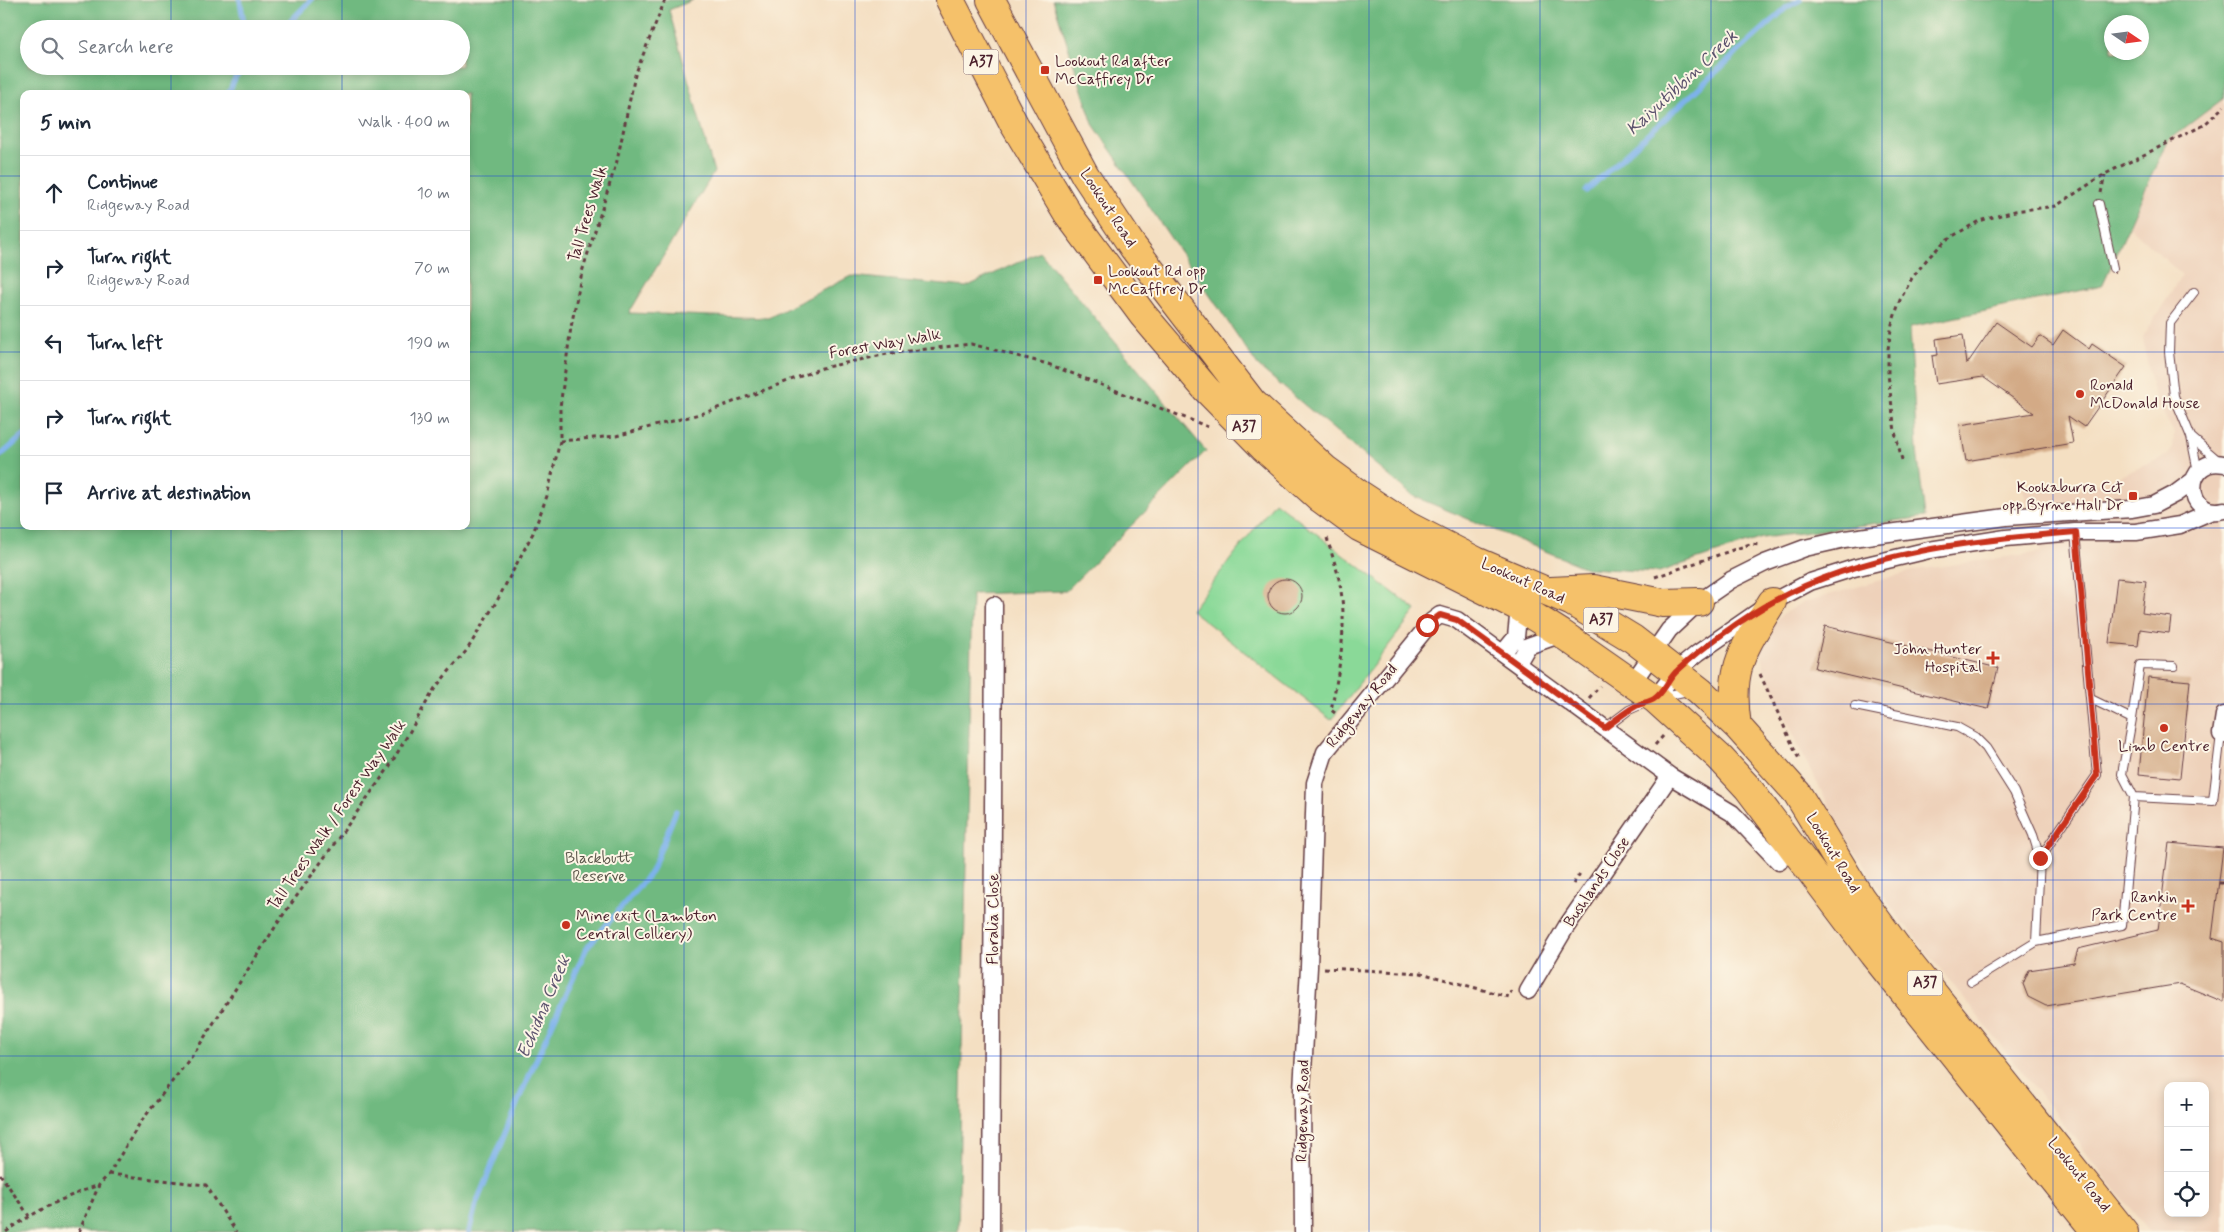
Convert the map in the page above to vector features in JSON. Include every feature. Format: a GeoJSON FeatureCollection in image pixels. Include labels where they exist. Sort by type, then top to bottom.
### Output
{"type":"FeatureCollection","features":[{"type":"Feature","properties":{"kind":"highway","name":"Lookout Road"},"geometry":{"type":"LineString","coordinates":[[950,0],[1014,124],[1068,214],[1144,315],[1206,389],[1263,447],[1321,499],[1359,528],[1518,607],[1562,634],[1655,699],[1726,764],[1748,788],[1873,954],[2096,1232]]}},
{"type":"Feature","properties":{"kind":"highway","name":"Lookout Road"},"geometry":{"type":"LineString","coordinates":[[991,0],[1085,175],[1133,247],[1252,402],[1325,469],[1408,526],[1476,561],[1572,602],[1652,653],[1676,671],[1737,726],[1797,793],[1860,897],[1901,954],[2124,1232]]}},
{"type":"Feature","properties":{"kind":"highway"},"geometry":{"type":"LineString","coordinates":[[1547,591],[1593,589],[1663,603],[1700,602]]}},
{"type":"Feature","properties":{"kind":"highway"},"geometry":{"type":"LineString","coordinates":[[1737,726],[1733,699],[1737,667],[1748,642],[1772,602]]}},
{"type":"Feature","properties":{"kind":"street"},"geometry":{"type":"LineString","coordinates":[[1633,682],[1670,630],[1700,602],[1731,580],[1765,563],[1805,548],[1845,539],[2006,516],[2132,509],[2154,505],[2175,494],[2210,464],[2223,464]]}},
{"type":"Feature","properties":{"kind":"street"},"geometry":{"type":"LineString","coordinates":[[2196,476],[2193,491],[2196,499],[2201,505],[2218,511]]}},
{"type":"Feature","properties":{"kind":"street"},"geometry":{"type":"LineString","coordinates":[[1655,699],[1676,671],[1704,649],[1772,602],[1810,582],[1854,568],[1929,550],[2006,538],[2076,532],[2136,532],[2180,525],[2218,511]]}},
{"type":"Feature","properties":{"kind":"street","name":"Floralia Close"},"geometry":{"type":"LineString","coordinates":[[991,1232],[994,605]]}},
{"type":"Feature","properties":{"kind":"street","name":"Lookout Road"},"geometry":{"type":"LineString","coordinates":[[1503,653],[1516,637],[1518,607]]}},
{"type":"Feature","properties":{"kind":"street","name":"Ridgeway Road"},"geometry":{"type":"LineString","coordinates":[[1303,1232],[1302,1090],[1309,968],[1314,783],[1325,752],[1427,625],[1440,615],[1457,620],[1670,776],[1732,813],[1779,862]]}},
{"type":"Feature","properties":{"kind":"street"},"geometry":{"type":"LineString","coordinates":[[1518,663],[1528,646],[1562,634]]}},
{"type":"Feature","properties":{"kind":"street"},"geometry":{"type":"LineString","coordinates":[[2222,734],[2224,715]]}},
{"type":"Feature","properties":{"kind":"street","name":"Bushlands Close"},"geometry":{"type":"LineString","coordinates":[[1520,990],[1566,927],[1670,776]]}},
{"type":"Feature","properties":{"kind":"lane"},"geometry":{"type":"LineString","coordinates":[[2099,204],[2113,268]]}},
{"type":"Feature","properties":{"kind":"lane"},"geometry":{"type":"LineString","coordinates":[[2194,292],[2170,323],[2169,338],[2174,396],[2190,437],[2196,476]]}},
{"type":"Feature","properties":{"kind":"lane"},"geometry":{"type":"LineString","coordinates":[[2190,437],[2223,464]]}},
{"type":"Feature","properties":{"kind":"lane"},"geometry":{"type":"LineString","coordinates":[[2040,858],[2097,775],[2076,532]]}},
{"type":"Feature","properties":{"kind":"lane"},"geometry":{"type":"LineString","coordinates":[[1971,982],[2036,942],[2122,925],[2134,797],[2122,774],[2140,665],[2174,666]]}},
{"type":"Feature","properties":{"kind":"lane"},"geometry":{"type":"LineString","coordinates":[[1605,728],[1638,705],[1684,691],[1700,691]]}},
{"type":"Feature","properties":{"kind":"lane"},"geometry":{"type":"LineString","coordinates":[[2090,699],[2132,720]]}},
{"type":"Feature","properties":{"kind":"lane"},"geometry":{"type":"LineString","coordinates":[[1855,706],[1952,726],[1975,737],[1986,748],[2014,792],[2033,835],[2040,858],[2036,942]]}},
{"type":"Feature","properties":{"kind":"lane"},"geometry":{"type":"LineString","coordinates":[[2134,797],[2213,801],[2222,734]]}},
{"type":"Feature","properties":{"kind":"path","name":"Tall Trees Walk"},"geometry":{"type":"LineString","coordinates":[[560,441],[560,407],[571,327],[582,272],[617,161],[635,75],[665,0]]}},
{"type":"Feature","properties":{"kind":"path"},"geometry":{"type":"LineString","coordinates":[[1902,460],[1895,432],[1888,374],[1888,349],[1895,312],[1916,273],[1936,249],[1967,227],[2003,213],[2056,206],[2105,174],[2204,125],[2224,106]]}},
{"type":"Feature","properties":{"kind":"path"},"geometry":{"type":"LineString","coordinates":[[2099,204],[2105,174]]}},
{"type":"Feature","properties":{"kind":"path","name":"Forest Way Walk"},"geometry":{"type":"LineString","coordinates":[[560,441],[616,436],[707,412],[822,368],[892,353],[971,344],[1048,364],[1212,428]]}},
{"type":"Feature","properties":{"kind":"path","name":"Tall Trees Walk / Forest Way Walk"},"geometry":{"type":"LineString","coordinates":[[99,1185],[109,1174],[140,1123],[195,1052],[281,918],[388,769],[435,688],[467,650],[498,599],[534,533],[547,496],[560,441]]}},
{"type":"Feature","properties":{"kind":"path"},"geometry":{"type":"LineString","coordinates":[[1327,538],[1341,588],[1343,607],[1339,667],[1331,710]]}},
{"type":"Feature","properties":{"kind":"path"},"geometry":{"type":"LineString","coordinates":[[1649,579],[1750,544]]}},
{"type":"Feature","properties":{"kind":"path"},"geometry":{"type":"LineString","coordinates":[[1571,886],[1581,871]]}},
{"type":"Feature","properties":{"kind":"path"},"geometry":{"type":"LineString","coordinates":[[2219,883],[2224,883]]}},
{"type":"Feature","properties":{"kind":"path"},"geometry":{"type":"LineString","coordinates":[[1309,968],[1421,974],[1509,997],[1520,990]]}},
{"type":"Feature","properties":{"kind":"path"},"geometry":{"type":"LineString","coordinates":[[0,1174],[29,1216]]}},
{"type":"Feature","properties":{"kind":"path"},"geometry":{"type":"LineString","coordinates":[[109,1174],[206,1184],[236,1232]]}},
{"type":"Feature","properties":{"kind":"path"},"geometry":{"type":"LineString","coordinates":[[6,1232],[29,1216],[65,1197],[99,1185]]}},
{"type":"Feature","properties":{"kind":"path"},"geometry":{"type":"LineString","coordinates":[[79,1232],[99,1185]]}},
{"type":"Feature","properties":{"kind":"shaded area","name":"John Hunter Hospital"},"geometry":{"type":"Polygon","coordinates":[[[2224,82],[2224,1232],[2149,1232],[1892,908],[1846,838],[1802,754],[1764,668],[1761,648],[1768,627],[1783,614],[1801,603],[1916,570],[2041,552],[2022,486],[2074,491],[2118,477],[2168,455],[2173,448],[2174,433],[2157,402],[2150,381],[2143,337],[2182,275],[2105,204],[2224,82]]]}},
{"type":"Feature","properties":{"kind":"green space","name":"Blackbutt Reserve"},"geometry":{"type":"Polygon","coordinates":[[[0,0],[693,0],[669,10],[714,172],[629,313],[768,318],[851,276],[966,287],[1040,252],[1206,451],[1066,591],[972,594],[958,1232],[0,1232],[0,460],[15,445],[0,453],[0,0]]]}},
{"type":"Feature","properties":{"kind":"green space"},"geometry":{"type":"Polygon","coordinates":[[[1053,0],[2224,0],[2224,98],[2167,141],[2102,286],[1910,327],[1917,450],[1925,517],[1762,538],[1659,572],[1586,568],[1413,496],[1258,366],[1093,124],[1053,0]]]}},
{"type":"Feature","properties":{"kind":"green space"},"geometry":{"type":"Polygon","coordinates":[[[1275,502],[1416,610],[1331,720],[1191,610],[1275,502]]]}},
{"type":"Feature","properties":{"kind":"building","name":"Ronald McDonald House"},"geometry":{"type":"Polygon","coordinates":[[[1996,322],[2032,347],[2040,336],[2053,345],[2063,330],[2089,349],[2092,344],[2126,367],[2084,427],[2068,416],[2073,443],[1966,461],[1960,425],[2034,413],[1983,377],[1936,384],[1932,356],[1938,355],[1936,339],[1963,335],[1967,364],[1996,322]]]}},
{"type":"Feature","properties":{"kind":"building"},"geometry":{"type":"Polygon","coordinates":[[[2117,578],[2146,581],[2142,613],[2171,617],[2169,633],[2140,629],[2138,646],[2109,643],[2117,578]]]}},
{"type":"Feature","properties":{"kind":"building"},"geometry":{"type":"Polygon","coordinates":[[[1285,579],[1292,580],[1297,584],[1301,589],[1301,603],[1297,608],[1292,612],[1285,613],[1278,612],[1273,608],[1269,603],[1268,596],[1269,589],[1273,584],[1278,580],[1285,579]]]}},
{"type":"Feature","properties":{"kind":"building"},"geometry":{"type":"Polygon","coordinates":[[[1825,626],[1998,668],[1988,709],[1815,668],[1825,626]]]}},
{"type":"Feature","properties":{"kind":"building","name":"Limb Centre"},"geometry":{"type":"Polygon","coordinates":[[[2148,677],[2190,681],[2180,778],[2139,774],[2148,677]]]}},
{"type":"Feature","properties":{"kind":"building","name":"Rankin Park Centre"},"geometry":{"type":"Polygon","coordinates":[[[2169,843],[2223,848],[2212,938],[2224,942],[2224,1002],[2180,984],[2046,1006],[2028,997],[2023,984],[2029,970],[2074,963],[2078,949],[2158,930],[2169,843]]]}},
{"type":"Feature","properties":{"kind":"waterway"},"geometry":{"type":"LineString","coordinates":[[240,0],[243,20]]}},
{"type":"Feature","properties":{"kind":"waterway"},"geometry":{"type":"LineString","coordinates":[[292,20],[311,0]]}},
{"type":"Feature","properties":{"kind":"waterway","name":"Kaiyutibbin Creek"},"geometry":{"type":"LineString","coordinates":[[1586,191],[1787,7],[1800,0]]}},
{"type":"Feature","properties":{"kind":"waterway"},"geometry":{"type":"LineString","coordinates":[[230,90],[237,75]]}},
{"type":"Feature","properties":{"kind":"waterway"},"geometry":{"type":"LineString","coordinates":[[0,456],[20,438]]}},
{"type":"Feature","properties":{"kind":"waterway","name":"Echidna Creek"},"geometry":{"type":"LineString","coordinates":[[469,1232],[476,1204],[524,1087],[586,949],[651,872],[676,811]]}},
{"type":"Feature","properties":{"kind":"place","name":"Lookout Rd after McCaffrey Dr"},"geometry":{"type":"Point","coordinates":[1045,70]}},
{"type":"Feature","properties":{"kind":"place","name":"Lookout Rd opp McCaffrey Dr"},"geometry":{"type":"Point","coordinates":[1098,280]}},
{"type":"Feature","properties":{"kind":"place","name":"Ronald McDonald House"},"geometry":{"type":"Point","coordinates":[2080,394]}},
{"type":"Feature","properties":{"kind":"place","name":"Kookaburra Cct opp Byrne Hall Dr"},"geometry":{"type":"Point","coordinates":[2133,496]}},
{"type":"Feature","properties":{"kind":"place","name":"John Hunter Hospital"},"geometry":{"type":"Point","coordinates":[1993,658]}},
{"type":"Feature","properties":{"kind":"place","name":"Limb Centre"},"geometry":{"type":"Point","coordinates":[2164,728]}},
{"type":"Feature","properties":{"kind":"place","name":"Rankin Park Centre"},"geometry":{"type":"Point","coordinates":[2188,906]}},
{"type":"Feature","properties":{"kind":"place","name":"Mine exit (Lambton Central Colliery)"},"geometry":{"type":"Point","coordinates":[566,925]}},
{"type":"Feature","properties":{"kind":"route"},"geometry":{"type":"LineString","coordinates":[[1427,625],[1440,615],[1457,620],[1605,728],[1629,710],[1655,699],[1676,671],[1698,653],[1772,602],[1810,582],[1854,568],[1929,550],[2006,538],[2076,532],[2097,775],[2040,858]]}}]}
